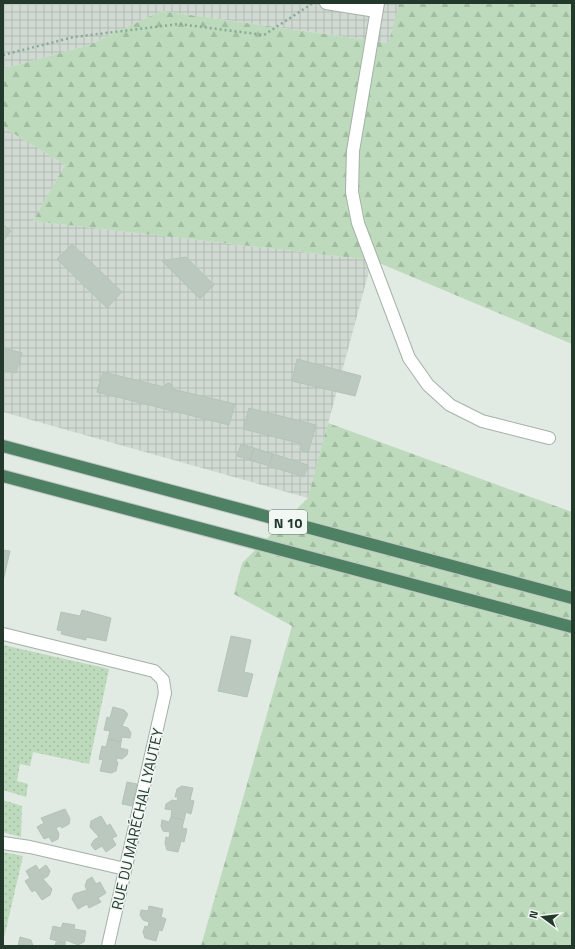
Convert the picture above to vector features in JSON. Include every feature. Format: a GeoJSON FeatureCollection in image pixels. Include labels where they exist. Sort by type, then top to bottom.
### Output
{"type":"FeatureCollection","features":[{"type":"Feature","properties":{"kind":"highway","name":"N 10"},"geometry":{"type":"LineString","coordinates":[[3,446],[572,598]]}},
{"type":"Feature","properties":{"kind":"highway","name":"N 10"},"geometry":{"type":"LineString","coordinates":[[3,476],[572,627]]}},
{"type":"Feature","properties":{"kind":"street"},"geometry":{"type":"LineString","coordinates":[[326,3],[377,7],[353,150],[352,192],[358,223],[409,358],[428,385],[450,405],[482,421],[548,438]]}},
{"type":"Feature","properties":{"kind":"street","name":"RUE DU MARÉCHAL LYAUTEY"},"geometry":{"type":"LineString","coordinates":[[3,634],[154,671],[163,680],[165,693],[108,946]]}},
{"type":"Feature","properties":{"kind":"street"},"geometry":{"type":"LineString","coordinates":[[3,843],[30,847],[125,869]]}},
{"type":"Feature","properties":{"kind":"path"},"geometry":{"type":"LineString","coordinates":[[3,54],[74,37],[179,24],[264,35],[313,3]]}},
{"type":"Feature","properties":{"kind":"shaded area"},"geometry":{"type":"Polygon","coordinates":[[[3,3],[399,3],[390,43],[161,11],[89,45],[3,69],[3,3]]]}},
{"type":"Feature","properties":{"kind":"shaded area"},"geometry":{"type":"Polygon","coordinates":[[[3,127],[65,165],[33,221],[372,260],[308,498],[3,412],[3,127]]]}},
{"type":"Feature","properties":{"kind":"green space"},"geometry":{"type":"Polygon","coordinates":[[[399,3],[572,3],[572,344],[372,260],[33,221],[65,165],[3,127],[3,69],[89,45],[161,11],[389,43],[399,3]]]}},
{"type":"Feature","properties":{"kind":"green space"},"geometry":{"type":"Polygon","coordinates":[[[328,423],[572,512],[572,946],[201,946],[292,626],[234,594],[242,563],[308,498],[328,423]]]}},
{"type":"Feature","properties":{"kind":"green space"},"geometry":{"type":"Polygon","coordinates":[[[3,645],[109,669],[89,764],[33,752],[30,766],[20,764],[17,781],[28,784],[26,797],[3,790],[3,645]]]}},
{"type":"Feature","properties":{"kind":"green space"},"geometry":{"type":"Polygon","coordinates":[[[3,800],[22,806],[21,837],[3,832],[3,800]]]}},
{"type":"Feature","properties":{"kind":"green space"},"geometry":{"type":"Polygon","coordinates":[[[3,852],[23,856],[3,942],[3,852]]]}},
{"type":"Feature","properties":{"kind":"building"},"geometry":{"type":"Polygon","coordinates":[[[5,226],[11,231],[3,241],[3,228],[5,226]]]}},
{"type":"Feature","properties":{"kind":"building"},"geometry":{"type":"Polygon","coordinates":[[[72,244],[122,292],[107,308],[57,259],[72,244]]]}},
{"type":"Feature","properties":{"kind":"building"},"geometry":{"type":"Polygon","coordinates":[[[186,257],[214,285],[200,299],[162,261],[186,257]]]}},
{"type":"Feature","properties":{"kind":"building"},"geometry":{"type":"Polygon","coordinates":[[[3,348],[22,353],[16,373],[3,370],[3,348]]]}},
{"type":"Feature","properties":{"kind":"building"},"geometry":{"type":"Polygon","coordinates":[[[297,359],[361,376],[355,396],[292,381],[297,359]]]}},
{"type":"Feature","properties":{"kind":"building"},"geometry":{"type":"Polygon","coordinates":[[[103,372],[164,387],[169,383],[172,385],[172,389],[235,404],[229,425],[97,392],[103,372]]]}},
{"type":"Feature","properties":{"kind":"building"},"geometry":{"type":"Polygon","coordinates":[[[249,408],[316,425],[308,453],[301,450],[302,444],[243,429],[249,408]]]}},
{"type":"Feature","properties":{"kind":"building"},"geometry":{"type":"Polygon","coordinates":[[[241,444],[254,448],[250,460],[237,456],[241,444]]]}},
{"type":"Feature","properties":{"kind":"building"},"geometry":{"type":"Polygon","coordinates":[[[254,448],[273,454],[269,466],[250,460],[254,448]]]}},
{"type":"Feature","properties":{"kind":"building"},"geometry":{"type":"Polygon","coordinates":[[[273,454],[308,465],[304,477],[269,466],[273,454]]]}},
{"type":"Feature","properties":{"kind":"building"},"geometry":{"type":"Polygon","coordinates":[[[3,550],[10,551],[3,581],[3,550]]]}},
{"type":"Feature","properties":{"kind":"building"},"geometry":{"type":"Polygon","coordinates":[[[82,610],[111,618],[106,641],[86,637],[86,640],[61,634],[62,631],[57,630],[61,612],[80,616],[82,610]]]}},
{"type":"Feature","properties":{"kind":"building"},"geometry":{"type":"Polygon","coordinates":[[[231,636],[251,640],[244,672],[253,674],[247,697],[218,691],[231,636]]]}},
{"type":"Feature","properties":{"kind":"building"},"geometry":{"type":"Polygon","coordinates":[[[113,707],[124,710],[128,714],[122,726],[128,728],[131,733],[130,738],[122,737],[121,742],[108,739],[110,731],[104,730],[107,717],[110,718],[113,707]]]}},
{"type":"Feature","properties":{"kind":"building"},"geometry":{"type":"Polygon","coordinates":[[[108,739],[121,742],[120,748],[128,750],[127,755],[122,759],[117,758],[116,762],[118,762],[116,771],[111,773],[100,771],[103,760],[99,759],[102,746],[106,747],[108,739]]]}},
{"type":"Feature","properties":{"kind":"building"},"geometry":{"type":"Polygon","coordinates":[[[127,782],[137,784],[132,806],[122,804],[127,782]]]}},
{"type":"Feature","properties":{"kind":"building"},"geometry":{"type":"Polygon","coordinates":[[[182,786],[193,788],[190,800],[194,801],[191,814],[186,812],[184,820],[171,817],[172,810],[165,809],[166,804],[172,800],[177,801],[178,797],[175,797],[177,789],[182,786]]]}},
{"type":"Feature","properties":{"kind":"building"},"geometry":{"type":"Polygon","coordinates":[[[65,809],[70,819],[69,824],[62,828],[60,826],[56,828],[59,834],[58,839],[52,842],[49,837],[44,839],[37,827],[44,823],[41,818],[65,809]]]}},
{"type":"Feature","properties":{"kind":"building"},"geometry":{"type":"Polygon","coordinates":[[[101,816],[107,826],[110,824],[117,836],[112,838],[116,845],[106,852],[102,846],[95,850],[91,845],[94,840],[99,837],[90,827],[91,821],[101,816]]]}},
{"type":"Feature","properties":{"kind":"building"},"geometry":{"type":"Polygon","coordinates":[[[171,817],[184,820],[182,828],[187,829],[184,842],[181,841],[178,852],[167,850],[165,843],[166,837],[169,838],[170,832],[163,831],[161,826],[162,820],[169,822],[171,817]]]}},
{"type":"Feature","properties":{"kind":"building"},"geometry":{"type":"Polygon","coordinates":[[[36,865],[39,870],[46,865],[50,871],[48,876],[43,879],[52,889],[50,895],[42,900],[35,890],[32,892],[25,881],[30,878],[26,871],[36,865]]]}},
{"type":"Feature","properties":{"kind":"building"},"geometry":{"type":"Polygon","coordinates":[[[92,877],[96,884],[100,882],[106,893],[98,898],[101,902],[89,908],[87,904],[78,909],[72,899],[74,894],[87,890],[85,886],[87,880],[92,877]]]}},
{"type":"Feature","properties":{"kind":"building"},"geometry":{"type":"Polygon","coordinates":[[[149,906],[163,909],[161,917],[166,919],[162,931],[159,930],[156,941],[145,938],[143,932],[145,926],[148,927],[149,922],[143,920],[140,915],[141,910],[148,911],[149,906]]]}},
{"type":"Feature","properties":{"kind":"building"},"geometry":{"type":"Polygon","coordinates":[[[63,923],[75,925],[74,929],[86,931],[84,942],[78,945],[66,940],[65,943],[50,939],[53,926],[61,928],[63,923]]]}},
{"type":"Feature","properties":{"kind":"building"},"geometry":{"type":"Polygon","coordinates":[[[20,937],[31,940],[33,946],[18,946],[20,937]]]}},
{"type":"Feature","properties":{"kind":"building"},"geometry":{"type":"Polygon","coordinates":[[[56,942],[65,943],[65,946],[55,946],[56,942]]]}}]}
